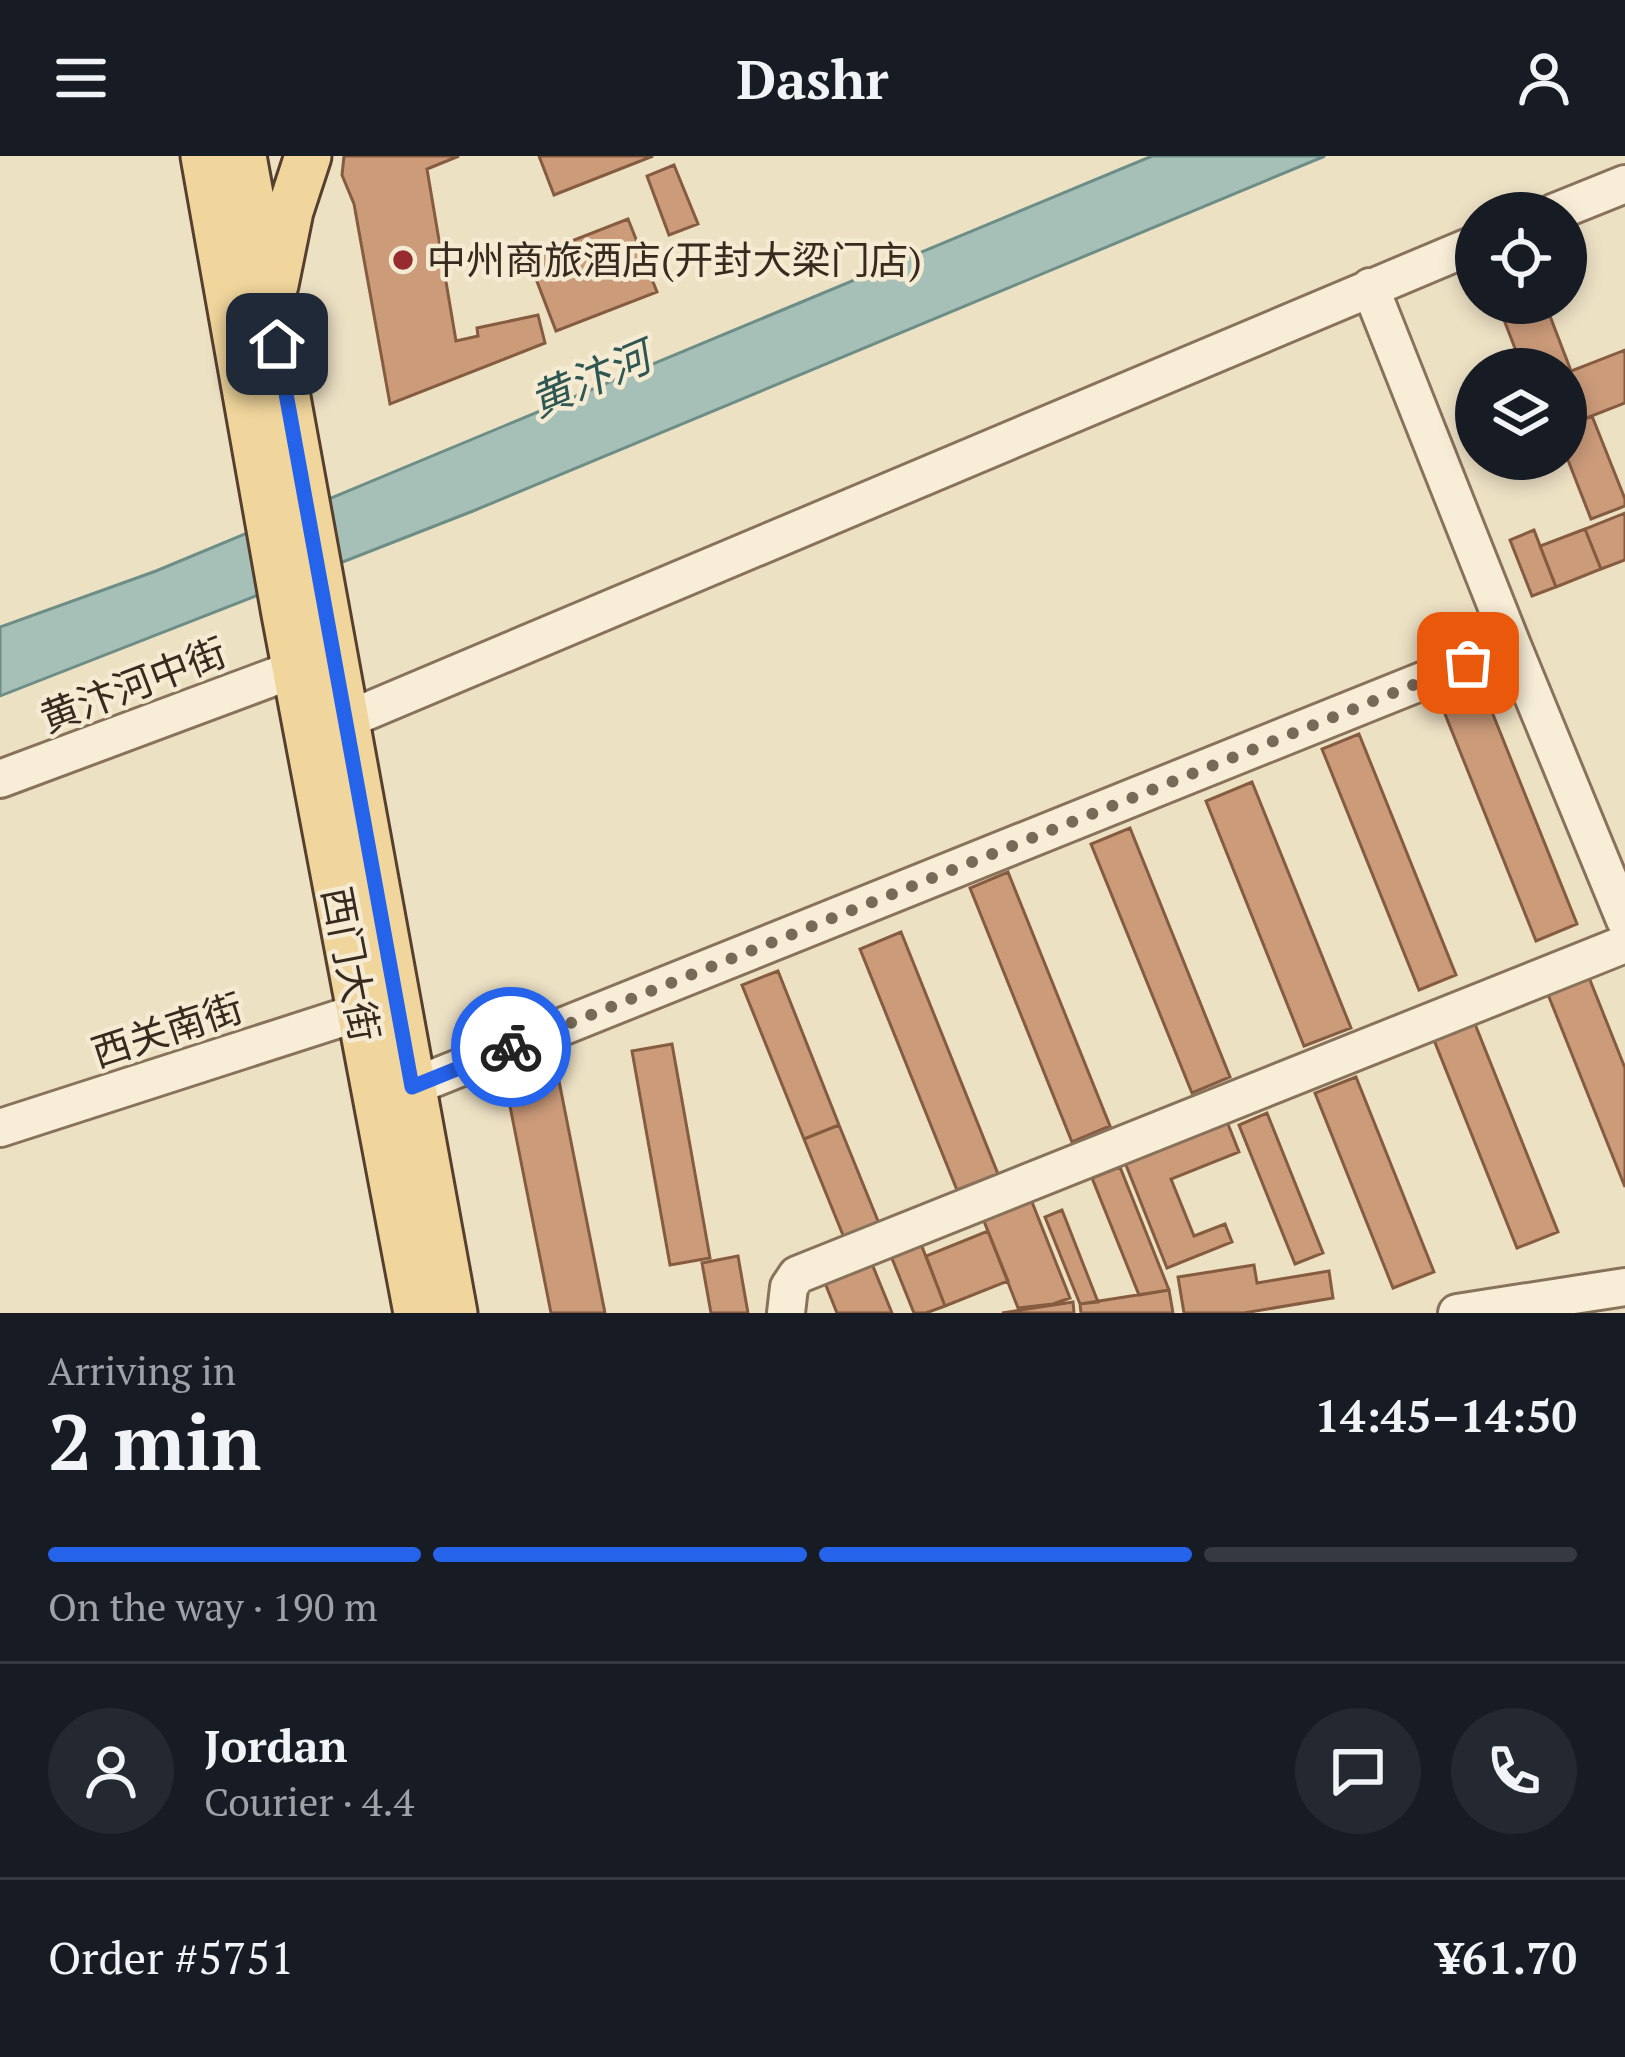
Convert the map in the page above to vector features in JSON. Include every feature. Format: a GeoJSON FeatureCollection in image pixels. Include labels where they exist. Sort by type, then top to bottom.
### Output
{"type":"FeatureCollection","features":[{"type":"Feature","properties":{"kind":"main road"},"geometry":{"type":"LineString","coordinates":[[204,156],[286,509],[304,610]]}},
{"type":"Feature","properties":{"kind":"main road"},"geometry":{"type":"LineString","coordinates":[[243,156],[270,305],[286,509]]}},
{"type":"Feature","properties":{"kind":"main road"},"geometry":{"type":"LineString","coordinates":[[270,305],[290,211],[308,156]]}},
{"type":"Feature","properties":{"kind":"main road","name":"西门大街"},"geometry":{"type":"LineString","coordinates":[[304,610],[344,721],[454,1313]]}},
{"type":"Feature","properties":{"kind":"main road","name":"西门大街"},"geometry":{"type":"LineString","coordinates":[[304,610],[295,669],[417,1313]]}},
{"type":"Feature","properties":{"kind":"street"},"geometry":{"type":"LineString","coordinates":[[1587,199],[1625,184]]}},
{"type":"Feature","properties":{"kind":"street"},"geometry":{"type":"LineString","coordinates":[[344,721],[1455,252]]}},
{"type":"Feature","properties":{"kind":"street"},"geometry":{"type":"LineString","coordinates":[[1370,286],[1625,920]]}},
{"type":"Feature","properties":{"kind":"street"},"geometry":{"type":"LineString","coordinates":[[412,1087],[1512,645]]}},
{"type":"Feature","properties":{"kind":"street","name":"黄汴河中街"},"geometry":{"type":"LineString","coordinates":[[0,779],[295,669]]}},
{"type":"Feature","properties":{"kind":"street"},"geometry":{"type":"LineString","coordinates":[[786,1313],[788,1287],[797,1275],[1625,944]]}},
{"type":"Feature","properties":{"kind":"street","name":"西关南街"},"geometry":{"type":"LineString","coordinates":[[0,1128],[360,1012]]}},
{"type":"Feature","properties":{"kind":"street"},"geometry":{"type":"LineString","coordinates":[[1457,1313],[1625,1286]]}},
{"type":"Feature","properties":{"kind":"water"},"geometry":{"type":"Polygon","coordinates":[[[1152,156],[1325,156],[473,511],[0,696],[0,627],[156,571],[1152,156]]]}},
{"type":"Feature","properties":{"kind":"building","name":"中州商旅酒店(开封大梁门店)"},"geometry":{"type":"Polygon","coordinates":[[[344,156],[459,156],[427,169],[456,341],[478,336],[477,328],[538,315],[545,343],[390,404],[354,204],[342,175],[344,156]]]}},
{"type":"Feature","properties":{"kind":"building"},"geometry":{"type":"Polygon","coordinates":[[[539,156],[653,156],[554,195],[539,156]]]}},
{"type":"Feature","properties":{"kind":"building"},"geometry":{"type":"Polygon","coordinates":[[[674,165],[698,224],[669,235],[647,176],[674,165]]]}},
{"type":"Feature","properties":{"kind":"building"},"geometry":{"type":"Polygon","coordinates":[[[628,219],[657,292],[556,331],[528,258],[628,219]]]}},
{"type":"Feature","properties":{"kind":"building"},"geometry":{"type":"Polygon","coordinates":[[[1506,324],[1553,324],[1562,348],[1515,348],[1506,324]]]}},
{"type":"Feature","properties":{"kind":"building"},"geometry":{"type":"Polygon","coordinates":[[[1625,350],[1625,403],[1587,418],[1587,365],[1625,350]]]}},
{"type":"Feature","properties":{"kind":"building"},"geometry":{"type":"Polygon","coordinates":[[[1592,416],[1625,499],[1625,506],[1591,519],[1576,480],[1587,480],[1587,418],[1592,416]]]}},
{"type":"Feature","properties":{"kind":"building"},"geometry":{"type":"Polygon","coordinates":[[[1625,513],[1625,560],[1601,569],[1585,529],[1625,513]]]}},
{"type":"Feature","properties":{"kind":"building"},"geometry":{"type":"Polygon","coordinates":[[[1585,529],[1601,569],[1556,587],[1540,546],[1585,529]]]}},
{"type":"Feature","properties":{"kind":"building"},"geometry":{"type":"Polygon","coordinates":[[[1534,530],[1556,587],[1532,596],[1510,540],[1534,530]]]}},
{"type":"Feature","properties":{"kind":"building"},"geometry":{"type":"Polygon","coordinates":[[[1482,687],[1577,924],[1536,941],[1441,704],[1482,687]]]}},
{"type":"Feature","properties":{"kind":"building"},"geometry":{"type":"Polygon","coordinates":[[[1359,734],[1456,975],[1419,990],[1322,749],[1359,734]]]}},
{"type":"Feature","properties":{"kind":"building"},"geometry":{"type":"Polygon","coordinates":[[[1252,782],[1351,1028],[1304,1046],[1206,801],[1252,782]]]}},
{"type":"Feature","properties":{"kind":"building"},"geometry":{"type":"Polygon","coordinates":[[[1130,828],[1230,1077],[1192,1093],[1091,844],[1130,828]]]}},
{"type":"Feature","properties":{"kind":"building"},"geometry":{"type":"Polygon","coordinates":[[[1008,872],[1110,1126],[1072,1142],[970,888],[1008,872]]]}},
{"type":"Feature","properties":{"kind":"building"},"geometry":{"type":"Polygon","coordinates":[[[901,932],[998,1174],[957,1190],[860,949],[901,932]]]}},
{"type":"Feature","properties":{"kind":"building"},"geometry":{"type":"Polygon","coordinates":[[[1586,970],[1625,1068],[1625,1187],[1545,987],[1586,970]]]}},
{"type":"Feature","properties":{"kind":"building"},"geometry":{"type":"Polygon","coordinates":[[[778,971],[839,1125],[804,1139],[742,985],[778,971]]]}},
{"type":"Feature","properties":{"kind":"building"},"geometry":{"type":"Polygon","coordinates":[[[1473,1019],[1558,1232],[1517,1248],[1432,1035],[1473,1019]]]}},
{"type":"Feature","properties":{"kind":"building"},"geometry":{"type":"Polygon","coordinates":[[[672,1044],[710,1258],[670,1265],[632,1051],[672,1044]]]}},
{"type":"Feature","properties":{"kind":"building"},"geometry":{"type":"Polygon","coordinates":[[[557,1071],[605,1313],[551,1313],[505,1081],[557,1071]]]}},
{"type":"Feature","properties":{"kind":"building"},"geometry":{"type":"Polygon","coordinates":[[[1356,1077],[1434,1272],[1393,1288],[1315,1093],[1356,1077]]]}},
{"type":"Feature","properties":{"kind":"building"},"geometry":{"type":"Polygon","coordinates":[[[1267,1113],[1323,1253],[1295,1264],[1239,1125],[1267,1113]]]}},
{"type":"Feature","properties":{"kind":"building"},"geometry":{"type":"Polygon","coordinates":[[[1226,1119],[1239,1152],[1171,1179],[1194,1236],[1225,1224],[1232,1242],[1167,1268],[1124,1160],[1226,1119]]]}},
{"type":"Feature","properties":{"kind":"building"},"geometry":{"type":"Polygon","coordinates":[[[839,1125],[880,1226],[845,1240],[804,1139],[839,1125]]]}},
{"type":"Feature","properties":{"kind":"building"},"geometry":{"type":"Polygon","coordinates":[[[1120,1167],[1169,1290],[1139,1295],[1092,1178],[1120,1167]]]}},
{"type":"Feature","properties":{"kind":"building"},"geometry":{"type":"Polygon","coordinates":[[[1030,1197],[1070,1298],[1018,1308],[982,1216],[1030,1197]]]}},
{"type":"Feature","properties":{"kind":"building"},"geometry":{"type":"Polygon","coordinates":[[[1062,1210],[1098,1302],[1080,1304],[1045,1217],[1062,1210]]]}},
{"type":"Feature","properties":{"kind":"building"},"geometry":{"type":"Polygon","coordinates":[[[988,1231],[1008,1281],[945,1306],[926,1256],[988,1231]]]}},
{"type":"Feature","properties":{"kind":"building"},"geometry":{"type":"Polygon","coordinates":[[[921,1244],[945,1306],[914,1313],[891,1256],[921,1244]]]}},
{"type":"Feature","properties":{"kind":"building"},"geometry":{"type":"Polygon","coordinates":[[[738,1256],[748,1313],[711,1313],[702,1263],[738,1256]]]}},
{"type":"Feature","properties":{"kind":"building"},"geometry":{"type":"Polygon","coordinates":[[[872,1264],[892,1313],[837,1313],[825,1283],[872,1264]]]}},
{"type":"Feature","properties":{"kind":"building"},"geometry":{"type":"Polygon","coordinates":[[[1254,1265],[1257,1283],[1329,1271],[1333,1298],[1244,1313],[1184,1313],[1178,1277],[1254,1265]]]}},
{"type":"Feature","properties":{"kind":"building"},"geometry":{"type":"Polygon","coordinates":[[[1169,1290],[1173,1313],[1081,1313],[1080,1304],[1169,1290]]]}},
{"type":"Feature","properties":{"kind":"building"},"geometry":{"type":"Polygon","coordinates":[[[1073,1302],[1074,1313],[1002,1313],[1073,1302]]]}},
{"type":"Feature","properties":{"kind":"way so far"},"geometry":{"type":"LineString","coordinates":[[511,1047],[1468,663]]}},
{"type":"Feature","properties":{"kind":"place","name":"中州商旅酒店(开封大梁门店)"},"geometry":{"type":"Point","coordinates":[403,260]}},
{"type":"Feature","properties":{"kind":"route"},"geometry":{"type":"LineString","coordinates":[[277,344],[412,1087],[511,1047]]}},
{"type":"Feature","properties":{"kind":"water label","name":"黄汴河"},"geometry":{"type":"Point","coordinates":[590,379]}}]}
